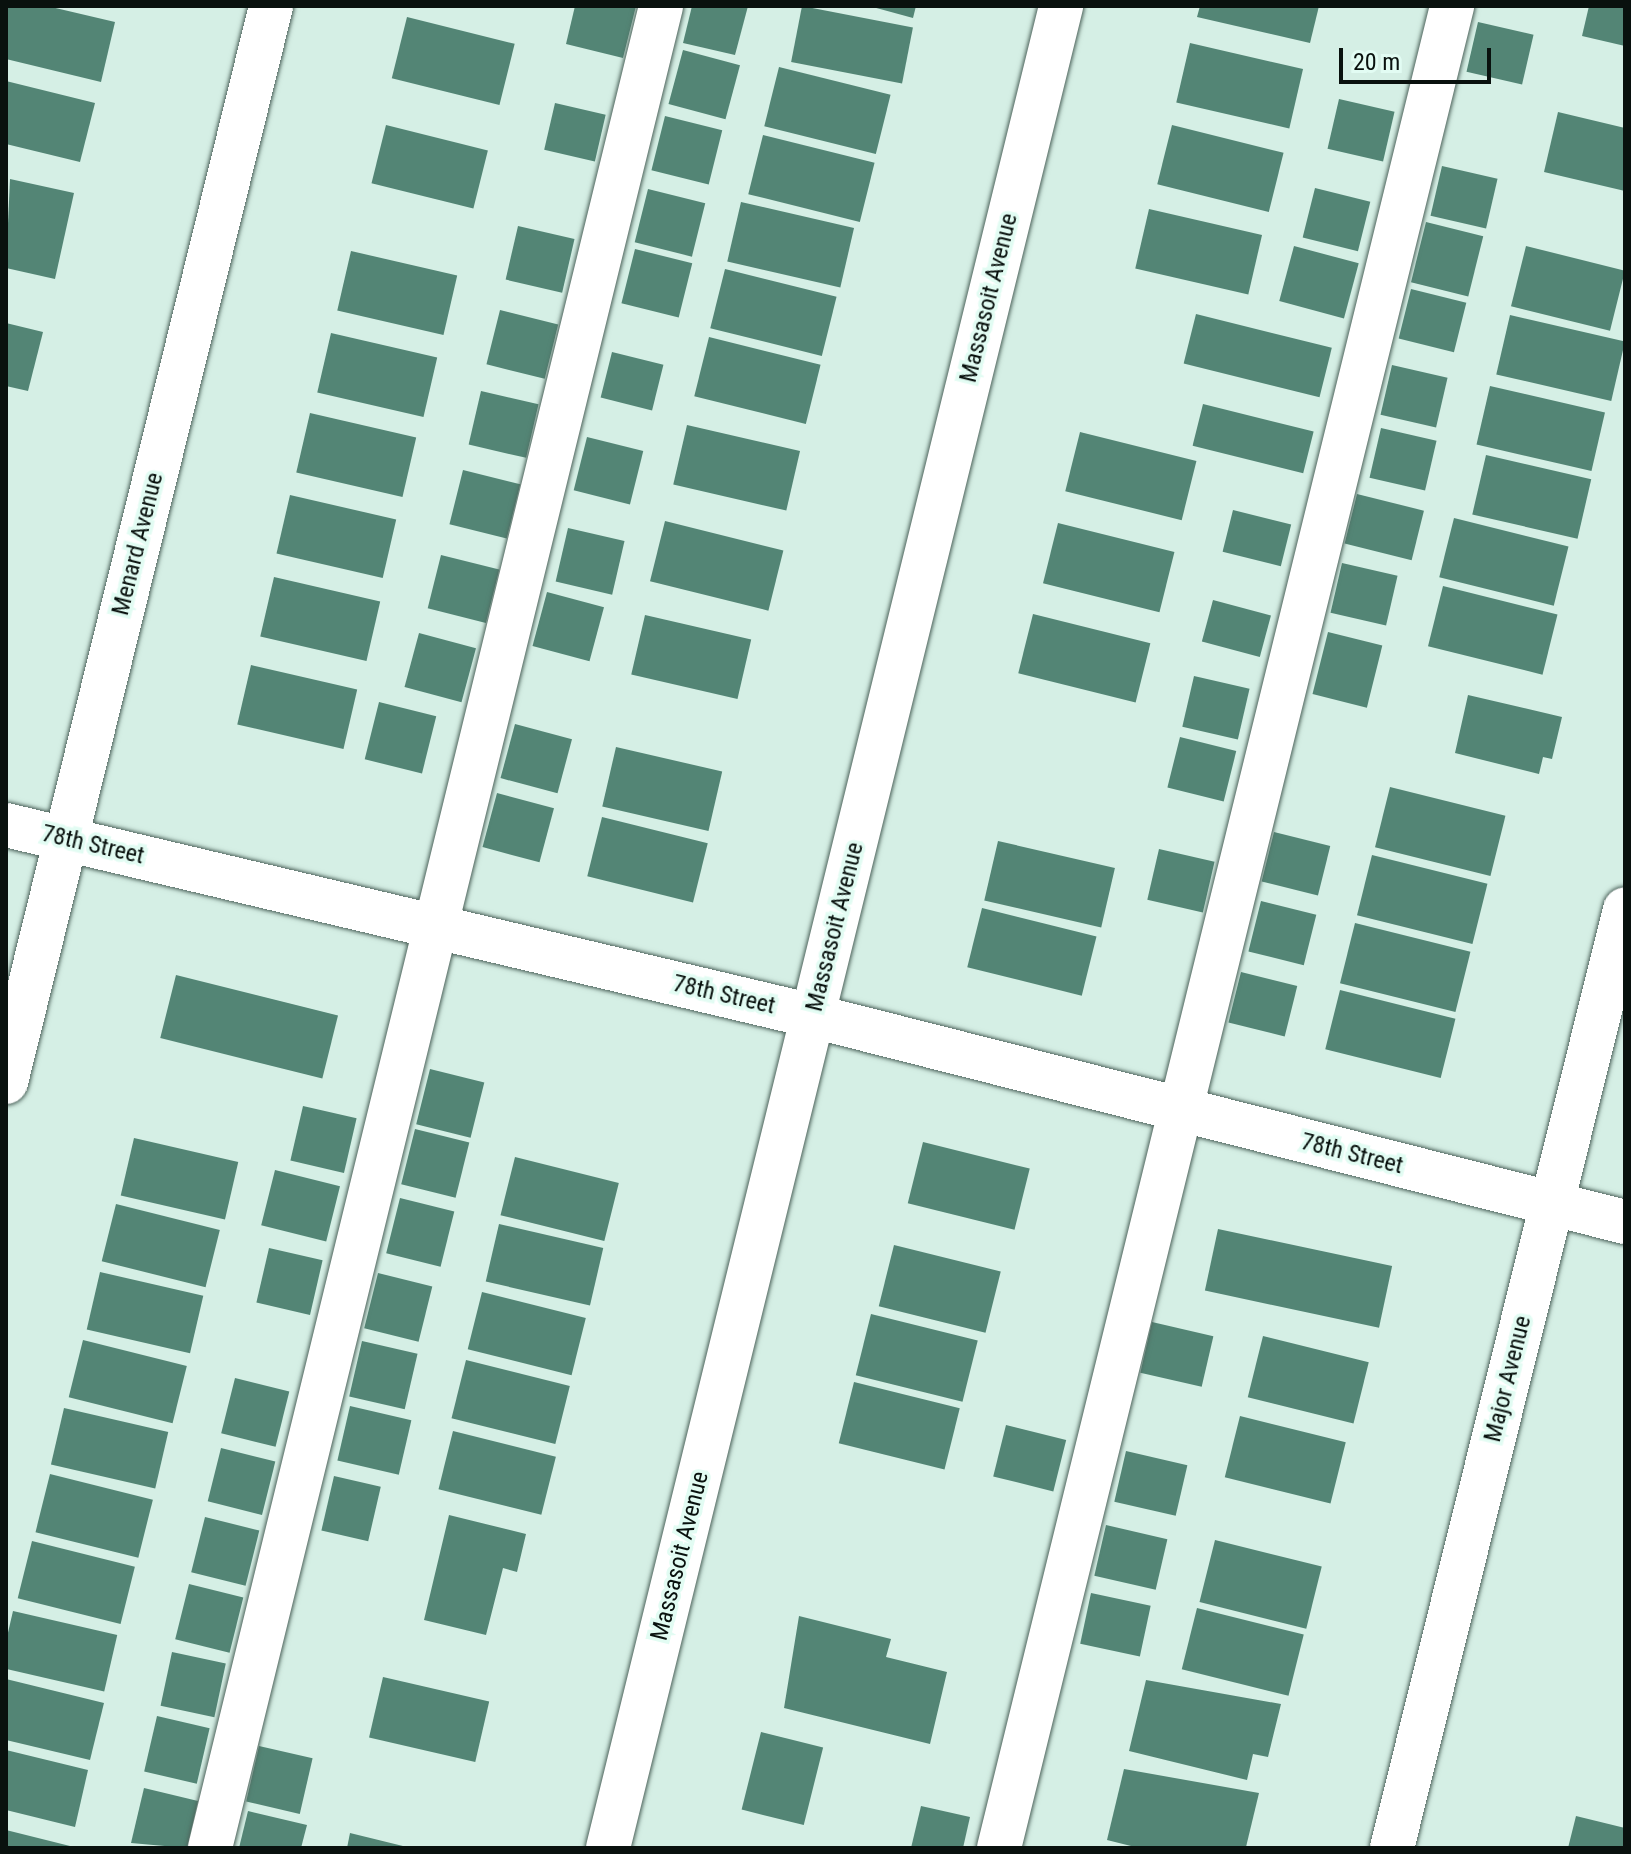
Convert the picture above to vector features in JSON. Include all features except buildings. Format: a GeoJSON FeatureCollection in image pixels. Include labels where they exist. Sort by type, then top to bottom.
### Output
{"type":"FeatureCollection","features":[{"type":"Feature","properties":{"kind":"street","name":"Menard Avenue"},"geometry":{"type":"LineString","coordinates":[[6,1082],[271,6]]}},
{"type":"Feature","properties":{"kind":"street"},"geometry":{"type":"LineString","coordinates":[[210,1848],[661,6]]}},
{"type":"Feature","properties":{"kind":"street","name":"Massasoit Avenue"},"geometry":{"type":"LineString","coordinates":[[608,1848],[1061,6]]}},
{"type":"Feature","properties":{"kind":"street"},"geometry":{"type":"LineString","coordinates":[[999,1848],[1452,6]]}},
{"type":"Feature","properties":{"kind":"street","name":"78th Street"},"geometry":{"type":"LineString","coordinates":[[6,825],[813,1016],[1181,1112],[1625,1222]]}},
{"type":"Feature","properties":{"kind":"street","name":"Major Avenue"},"geometry":{"type":"LineString","coordinates":[[1392,1848],[1625,909]]}}]}
